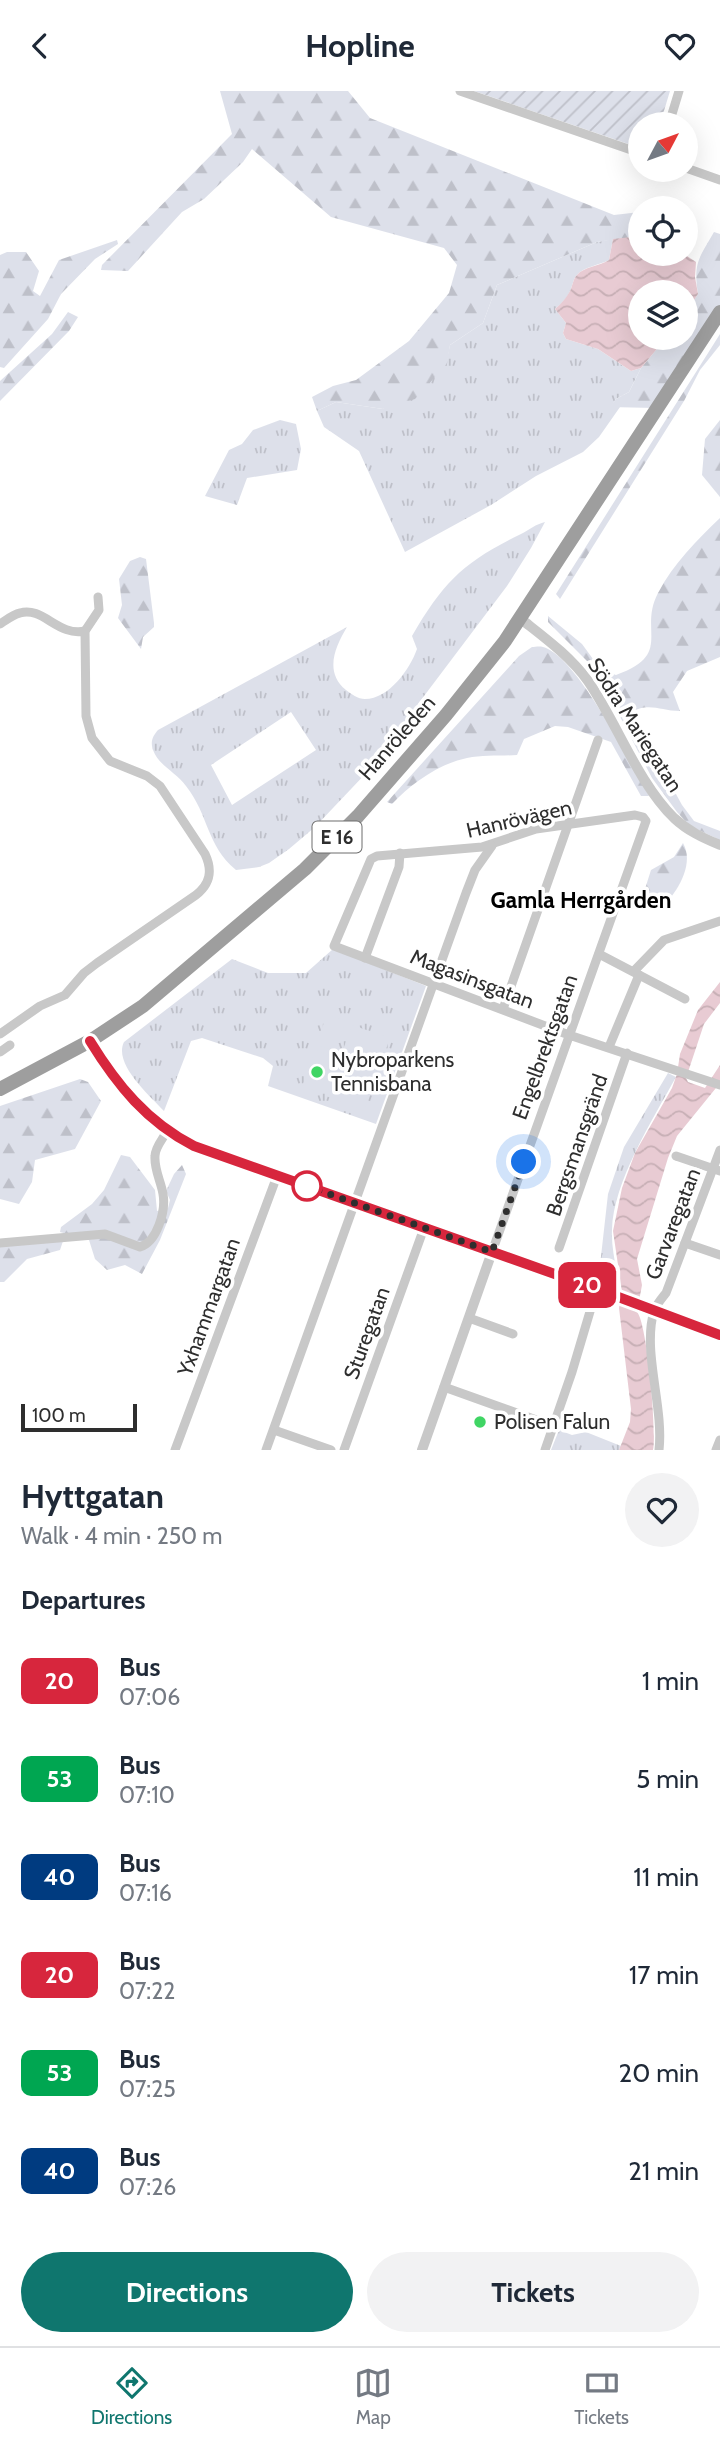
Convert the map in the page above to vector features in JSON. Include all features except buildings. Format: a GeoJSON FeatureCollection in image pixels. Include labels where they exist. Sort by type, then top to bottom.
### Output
{"type":"FeatureCollection","features":[{"type":"Feature","properties":{"kind":"highway","name":"Hanröleden"},"geometry":{"type":"LineString","coordinates":[[0,1089],[90,1041],[143,1006],[305,869],[387,784],[487,666],[521,619],[720,312]]}},
{"type":"Feature","properties":{"kind":"street"},"geometry":{"type":"LineString","coordinates":[[460,91],[628,149]]}},
{"type":"Feature","properties":{"kind":"street"},"geometry":{"type":"LineString","coordinates":[[673,112],[679,91]]}},
{"type":"Feature","properties":{"kind":"street"},"geometry":{"type":"LineString","coordinates":[[698,172],[720,180]]}},
{"type":"Feature","properties":{"kind":"street"},"geometry":{"type":"LineString","coordinates":[[0,1034],[40,1006],[65,995],[84,973],[196,895],[209,879],[209,865],[205,854],[160,786],[147,776],[110,761],[92,738],[86,716],[85,631],[99,610],[99,597]]}},
{"type":"Feature","properties":{"kind":"street"},"geometry":{"type":"LineString","coordinates":[[0,624],[21,612],[33,612],[62,629],[76,633],[85,631]]}},
{"type":"Feature","properties":{"kind":"street","name":"Södra Mariegatan"},"geometry":{"type":"LineString","coordinates":[[521,619],[577,667],[607,711],[654,793],[669,812],[699,837],[720,845]]}},
{"type":"Feature","properties":{"kind":"street"},"geometry":{"type":"LineString","coordinates":[[503,1009],[598,740]]}},
{"type":"Feature","properties":{"kind":"street","name":"Hanrövägen"},"geometry":{"type":"LineString","coordinates":[[334,946],[369,862],[377,856],[458,851],[492,846],[526,832],[570,823],[635,814],[643,817]]}},
{"type":"Feature","properties":{"kind":"street","name":"Engelbrektsgatan"},"geometry":{"type":"LineString","coordinates":[[422,1450],[646,824],[643,817]]}},
{"type":"Feature","properties":{"kind":"street"},"geometry":{"type":"LineString","coordinates":[[267,1450],[475,870],[492,846]]}},
{"type":"Feature","properties":{"kind":"street"},"geometry":{"type":"LineString","coordinates":[[365,958],[399,867],[400,853]]}},
{"type":"Feature","properties":{"kind":"street","name":"Bergsmansgränd"},"geometry":{"type":"LineString","coordinates":[[609,1047],[637,973],[664,940],[720,921]]}},
{"type":"Feature","properties":{"kind":"street","name":"Magasinsgatan"},"geometry":{"type":"LineString","coordinates":[[334,946],[569,1035],[720,1085]]}},
{"type":"Feature","properties":{"kind":"street"},"geometry":{"type":"LineString","coordinates":[[599,954],[685,999]]}},
{"type":"Feature","properties":{"kind":"street"},"geometry":{"type":"LineString","coordinates":[[90,1041],[122,1090],[142,1111],[167,1131],[194,1146],[654,1309],[720,1335]]}},
{"type":"Feature","properties":{"kind":"street"},"geometry":{"type":"LineString","coordinates":[[0,1052],[10,1045]]}},
{"type":"Feature","properties":{"kind":"street","name":"Bergsmansgränd"},"geometry":{"type":"LineString","coordinates":[[559,1248],[627,1053]]}},
{"type":"Feature","properties":{"kind":"street"},"geometry":{"type":"LineString","coordinates":[[0,1243],[105,1234],[120,1237],[136,1246],[145,1246],[156,1232],[163,1202],[155,1154],[167,1131]]}},
{"type":"Feature","properties":{"kind":"street","name":"Garvaregatan"},"geometry":{"type":"LineString","coordinates":[[654,1309],[666,1293],[717,1170],[720,1150]]}},
{"type":"Feature","properties":{"kind":"street"},"geometry":{"type":"LineString","coordinates":[[676,1156],[717,1170]]}},
{"type":"Feature","properties":{"kind":"street","name":"Yxhammargatan"},"geometry":{"type":"LineString","coordinates":[[175,1450],[277,1176]]}},
{"type":"Feature","properties":{"kind":"street","name":"Sturegatan"},"geometry":{"type":"LineString","coordinates":[[344,1450],[424,1228]]}},
{"type":"Feature","properties":{"kind":"street"},"geometry":{"type":"LineString","coordinates":[[685,1243],[720,1255]]}},
{"type":"Feature","properties":{"kind":"street"},"geometry":{"type":"LineString","coordinates":[[545,1450],[597,1289]]}},
{"type":"Feature","properties":{"kind":"street"},"geometry":{"type":"LineString","coordinates":[[654,1309],[652,1347],[659,1450]]}},
{"type":"Feature","properties":{"kind":"street"},"geometry":{"type":"LineString","coordinates":[[469,1318],[513,1334]]}},
{"type":"Feature","properties":{"kind":"street"},"geometry":{"type":"LineString","coordinates":[[444,1387],[553,1426]]}},
{"type":"Feature","properties":{"kind":"street"},"geometry":{"type":"LineString","coordinates":[[274,1430],[331,1450]]}},
{"type":"Feature","properties":{"kind":"street"},"geometry":{"type":"LineString","coordinates":[[716,1450],[720,1440]]}},
{"type":"Feature","properties":{"kind":"green space"},"geometry":{"type":"Polygon","coordinates":[[[220,91],[348,91],[370,118],[614,215],[628,213],[628,237],[597,242],[497,285],[483,323],[450,345],[447,364],[415,399],[383,409],[336,402],[317,411],[312,397],[333,386],[356,380],[409,341],[449,293],[457,265],[444,248],[331,217],[252,149],[243,162],[204,199],[182,212],[128,271],[101,270],[102,265],[232,134],[220,91]]]}},
{"type":"Feature","properties":{"kind":"green space"},"geometry":{"type":"Polygon","coordinates":[[[474,91],[670,91],[664,112],[628,112],[628,144],[474,91]]]}},
{"type":"Feature","properties":{"kind":"green space"},"geometry":{"type":"Polygon","coordinates":[[[714,232],[720,234],[720,307],[698,341],[696,275],[704,248],[714,232]]]}},
{"type":"Feature","properties":{"kind":"green space"},"geometry":{"type":"Polygon","coordinates":[[[613,239],[609,260],[580,272],[567,296],[555,309],[566,323],[563,333],[566,339],[598,349],[631,371],[641,368],[629,392],[616,399],[611,407],[620,407],[599,437],[583,452],[405,552],[359,451],[324,427],[317,411],[336,402],[383,409],[446,364],[450,345],[483,323],[497,285],[597,242],[613,239]]]}},
{"type":"Feature","properties":{"kind":"green space"},"geometry":{"type":"Polygon","coordinates":[[[117,240],[118,244],[95,259],[61,294],[48,319],[4,368],[0,367],[0,255],[7,252],[26,252],[39,271],[33,291],[40,296],[59,260],[117,240]]]}},
{"type":"Feature","properties":{"kind":"green space"},"geometry":{"type":"Polygon","coordinates":[[[68,312],[78,317],[69,331],[0,401],[0,381],[52,334],[68,312]]]}},
{"type":"Feature","properties":{"kind":"green space"},"geometry":{"type":"Polygon","coordinates":[[[720,334],[720,345],[700,370],[684,401],[560,599],[556,594],[720,334]]]}},
{"type":"Feature","properties":{"kind":"green space"},"geometry":{"type":"Polygon","coordinates":[[[656,350],[692,350],[654,408],[610,407],[616,399],[629,392],[641,368],[656,350]]]}},
{"type":"Feature","properties":{"kind":"green space"},"geometry":{"type":"Polygon","coordinates":[[[280,420],[296,424],[301,449],[297,470],[247,478],[237,505],[205,496],[229,450],[242,444],[253,430],[280,420]]]}},
{"type":"Feature","properties":{"kind":"green space"},"geometry":{"type":"Polygon","coordinates":[[[720,420],[720,497],[702,475],[705,439],[720,420]]]}},
{"type":"Feature","properties":{"kind":"green space"},"geometry":{"type":"Polygon","coordinates":[[[720,518],[720,657],[687,671],[673,692],[680,711],[650,707],[631,712],[682,805],[694,821],[720,831],[720,840],[690,826],[677,812],[652,778],[603,684],[587,661],[548,622],[548,616],[582,644],[601,670],[616,675],[634,667],[650,650],[653,607],[664,582],[686,553],[720,518]]]}},
{"type":"Feature","properties":{"kind":"green space"},"geometry":{"type":"Polygon","coordinates":[[[545,522],[507,586],[415,708],[413,720],[406,731],[315,827],[289,849],[259,867],[236,870],[213,840],[194,797],[156,756],[152,741],[158,730],[347,627],[334,659],[333,667],[339,683],[357,697],[374,698],[382,694],[397,681],[409,665],[417,649],[412,636],[435,601],[457,575],[484,554],[545,522]],[[291,712],[211,765],[232,805],[316,750],[291,712]]]}},
{"type":"Feature","properties":{"kind":"green space"},"geometry":{"type":"Polygon","coordinates":[[[140,557],[146,559],[154,623],[154,627],[143,637],[141,649],[118,618],[122,605],[119,579],[130,561],[140,557]]]}},
{"type":"Feature","properties":{"kind":"green space"},"geometry":{"type":"Polygon","coordinates":[[[532,647],[543,647],[557,655],[571,669],[602,713],[649,796],[641,796],[611,742],[568,727],[555,726],[524,739],[517,755],[479,756],[456,761],[426,776],[392,804],[387,802],[519,656],[532,647]]]}},
{"type":"Feature","properties":{"kind":"green space"},"geometry":{"type":"Polygon","coordinates":[[[683,843],[687,858],[684,875],[671,897],[666,903],[644,892],[651,870],[674,857],[683,843]]]}},
{"type":"Feature","properties":{"kind":"green space"},"geometry":{"type":"Polygon","coordinates":[[[333,949],[426,986],[376,1124],[268,1086],[273,1066],[263,1058],[202,1038],[191,1041],[164,1111],[128,1070],[122,1051],[124,1042],[232,959],[268,973],[306,973],[333,949]]]}},
{"type":"Feature","properties":{"kind":"green space"},"geometry":{"type":"Polygon","coordinates":[[[327,1014],[346,1021],[335,1051],[316,1045],[327,1014]]]}},
{"type":"Feature","properties":{"kind":"green space"},"geometry":{"type":"Polygon","coordinates":[[[352,1025],[390,1038],[364,1111],[326,1096],[352,1025]]]}},
{"type":"Feature","properties":{"kind":"green space","name":"Nybroparkens Tennisbana"},"geometry":{"type":"Polygon","coordinates":[[[315,1050],[332,1056],[320,1092],[302,1087],[315,1050]]]}},
{"type":"Feature","properties":{"kind":"green space"},"geometry":{"type":"Polygon","coordinates":[[[668,1073],[676,1077],[636,1151],[614,1211],[613,1246],[621,1294],[598,1283],[608,1194],[624,1147],[668,1073]]]}},
{"type":"Feature","properties":{"kind":"green space"},"geometry":{"type":"Polygon","coordinates":[[[80,1079],[88,1082],[101,1101],[75,1149],[35,1160],[32,1182],[19,1204],[0,1199],[0,1106],[80,1079]]]}},
{"type":"Feature","properties":{"kind":"green space"},"geometry":{"type":"Polygon","coordinates":[[[121,1155],[130,1157],[155,1190],[157,1211],[168,1208],[170,1200],[166,1191],[182,1165],[186,1174],[160,1240],[142,1274],[125,1265],[107,1270],[95,1259],[89,1240],[60,1232],[61,1227],[92,1204],[104,1190],[121,1155]]]}},
{"type":"Feature","properties":{"kind":"green space"},"geometry":{"type":"Polygon","coordinates":[[[63,1241],[60,1250],[27,1259],[4,1282],[0,1282],[0,1244],[63,1241]]]}},
{"type":"Feature","properties":{"kind":"green space"},"geometry":{"type":"Polygon","coordinates":[[[559,1430],[572,1435],[586,1432],[621,1446],[619,1450],[551,1450],[559,1430]]]}},
{"type":"Feature","properties":{"kind":"water"},"geometry":{"type":"Polygon","coordinates":[[[628,237],[628,266],[696,266],[696,280],[628,280],[628,350],[656,350],[641,368],[631,371],[598,349],[566,339],[563,333],[566,323],[555,309],[567,296],[580,272],[609,260],[613,239],[628,237]]]}},
{"type":"Feature","properties":{"kind":"water"},"geometry":{"type":"Polygon","coordinates":[[[720,982],[720,1003],[704,1024],[686,1078],[688,1082],[705,1088],[720,1065],[720,1083],[677,1136],[637,1259],[642,1285],[637,1312],[644,1335],[650,1378],[654,1423],[653,1450],[619,1450],[630,1422],[631,1409],[619,1308],[622,1292],[613,1231],[622,1188],[635,1153],[672,1088],[680,1054],[698,1010],[720,982]]]}},
{"type":"Feature","properties":{"kind":"bus line","name":"20"},"geometry":{"type":"LineString","coordinates":[[90,1041],[122,1090],[142,1111],[167,1131],[194,1146],[654,1309],[720,1335]]}},
{"type":"Feature","properties":{"kind":"place","name":"Nybroparkens Tennisbana"},"geometry":{"type":"Point","coordinates":[317,1072]}},
{"type":"Feature","properties":{"kind":"place","name":"Polisen Falun"},"geometry":{"type":"Point","coordinates":[480,1422]}},
{"type":"Feature","properties":{"kind":"district","name":"Gamla Herrgården"},"geometry":{"type":"Point","coordinates":[581,900]}},
{"type":"Feature","properties":{"kind":"route"},"geometry":{"type":"LineString","coordinates":[[307,1186],[492,1252],[524,1162]]}}]}
